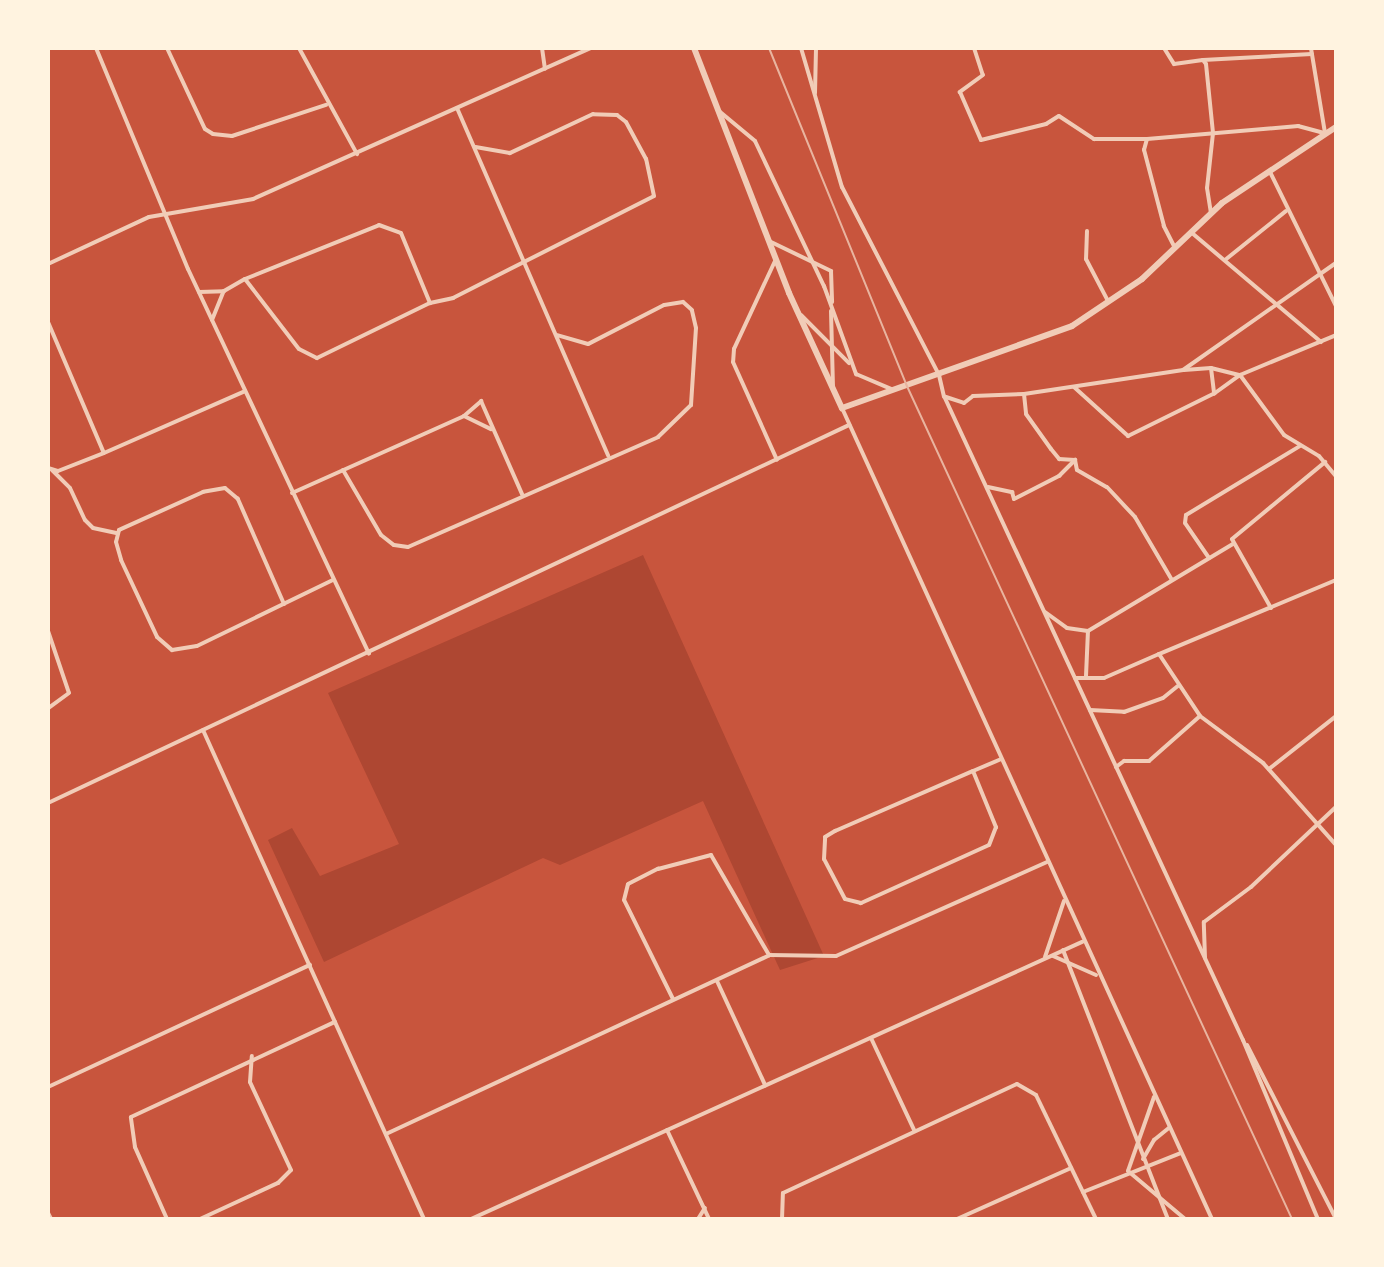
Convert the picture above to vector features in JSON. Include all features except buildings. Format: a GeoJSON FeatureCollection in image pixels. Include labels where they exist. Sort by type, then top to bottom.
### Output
{"type":"FeatureCollection","features":[{"type":"Feature","properties":{"kind":"street"},"geometry":{"type":"LineString","coordinates":[[96,48],[169,214],[199,292],[369,653]]}},
{"type":"Feature","properties":{"kind":"street"},"geometry":{"type":"LineString","coordinates":[[167,48],[205,129],[213,134],[232,136],[326,105]]}},
{"type":"Feature","properties":{"kind":"street"},"geometry":{"type":"LineString","coordinates":[[299,48],[326,105],[357,154]]}},
{"type":"Feature","properties":{"kind":"street"},"geometry":{"type":"LineString","coordinates":[[542,48],[545,69]]}},
{"type":"Feature","properties":{"kind":"street"},"geometry":{"type":"LineString","coordinates":[[48,264],[128,224],[169,214],[231,206],[357,154],[590,48]]}},
{"type":"Feature","properties":{"kind":"street"},"geometry":{"type":"LineString","coordinates":[[694,48],[797,311],[1082,942],[1212,1219]]}},
{"type":"Feature","properties":{"kind":"street"},"geometry":{"type":"LineString","coordinates":[[801,48],[842,187],[939,375],[944,396],[1243,1040],[1318,1219]]}},
{"type":"Feature","properties":{"kind":"street"},"geometry":{"type":"LineString","coordinates":[[815,98],[816,48]]}},
{"type":"Feature","properties":{"kind":"street"},"geometry":{"type":"LineString","coordinates":[[974,48],[983,75],[960,92],[981,140],[1046,124],[1059,116],[1094,139],[1147,139],[1298,126],[1325,133]]}},
{"type":"Feature","properties":{"kind":"street"},"geometry":{"type":"LineString","coordinates":[[1164,48],[1174,64],[1312,51],[1325,133]]}},
{"type":"Feature","properties":{"kind":"street"},"geometry":{"type":"LineString","coordinates":[[1217,59],[1218,50]]}},
{"type":"Feature","properties":{"kind":"street"},"geometry":{"type":"LineString","coordinates":[[1203,60],[1213,133],[1207,188],[1212,215]]}},
{"type":"Feature","properties":{"kind":"street"},"geometry":{"type":"LineString","coordinates":[[457,108],[608,456]]}},
{"type":"Feature","properties":{"kind":"street"},"geometry":{"type":"LineString","coordinates":[[717,109],[755,141],[832,308],[849,363]]}},
{"type":"Feature","properties":{"kind":"street"},"geometry":{"type":"LineString","coordinates":[[245,279],[311,358],[430,303],[445,302],[652,198],[655,189],[646,159],[624,119],[600,112],[520,150],[499,153],[476,147]]}},
{"type":"Feature","properties":{"kind":"street"},"geometry":{"type":"LineString","coordinates":[[842,408],[1047,338],[1109,303],[1269,170],[1336,127]]}},
{"type":"Feature","properties":{"kind":"street"},"geometry":{"type":"LineString","coordinates":[[1147,139],[1144,150],[1164,226],[1176,250]]}},
{"type":"Feature","properties":{"kind":"street"},"geometry":{"type":"LineString","coordinates":[[1269,170],[1286,211],[1336,306]]}},
{"type":"Feature","properties":{"kind":"street"},"geometry":{"type":"LineString","coordinates":[[1225,260],[1286,211]]}},
{"type":"Feature","properties":{"kind":"street"},"geometry":{"type":"LineString","coordinates":[[199,292],[224,291],[245,279],[385,225],[401,233],[430,303]]}},
{"type":"Feature","properties":{"kind":"street"},"geometry":{"type":"LineString","coordinates":[[1087,231],[1086,259],[1109,303]]}},
{"type":"Feature","properties":{"kind":"street"},"geometry":{"type":"LineString","coordinates":[[1192,233],[1321,342]]}},
{"type":"Feature","properties":{"kind":"street"},"geometry":{"type":"LineString","coordinates":[[769,241],[831,271],[833,387]]}},
{"type":"Feature","properties":{"kind":"street"},"geometry":{"type":"LineString","coordinates":[[776,258],[734,349],[733,362],[777,460]]}},
{"type":"Feature","properties":{"kind":"street"},"geometry":{"type":"LineString","coordinates":[[1183,370],[1336,263]]}},
{"type":"Feature","properties":{"kind":"street"},"geometry":{"type":"LineString","coordinates":[[212,320],[224,291]]}},
{"type":"Feature","properties":{"kind":"street"},"geometry":{"type":"LineString","coordinates":[[343,470],[374,525],[394,545],[408,547],[608,456],[658,437],[691,405],[697,356],[692,310],[683,302],[667,303],[588,344],[557,335]]}},
{"type":"Feature","properties":{"kind":"street"},"geometry":{"type":"LineString","coordinates":[[797,311],[864,381],[891,389]]}},
{"type":"Feature","properties":{"kind":"street"},"geometry":{"type":"LineString","coordinates":[[48,322],[104,453]]}},
{"type":"Feature","properties":{"kind":"street"},"geometry":{"type":"LineString","coordinates":[[1074,387],[1128,436],[1214,394],[1240,375],[1336,335]]}},
{"type":"Feature","properties":{"kind":"street"},"geometry":{"type":"LineString","coordinates":[[944,396],[964,403],[973,396],[1024,394],[1211,368],[1240,375],[1284,435],[1325,462],[1336,476]]}},
{"type":"Feature","properties":{"kind":"street"},"geometry":{"type":"LineString","coordinates":[[1211,368],[1214,394]]}},
{"type":"Feature","properties":{"kind":"street"},"geometry":{"type":"LineString","coordinates":[[245,391],[104,453],[50,469],[70,488],[85,520],[103,532],[117,533],[152,513],[225,488],[238,499],[284,604]]}},
{"type":"Feature","properties":{"kind":"street"},"geometry":{"type":"LineString","coordinates":[[1024,394],[1026,414],[1051,449],[1059,459],[1075,460]]}},
{"type":"Feature","properties":{"kind":"street"},"geometry":{"type":"LineString","coordinates":[[292,493],[464,416],[481,401],[522,494]]}},
{"type":"Feature","properties":{"kind":"street"},"geometry":{"type":"LineString","coordinates":[[464,416],[491,429]]}},
{"type":"Feature","properties":{"kind":"street"},"geometry":{"type":"LineString","coordinates":[[48,803],[849,425]]}},
{"type":"Feature","properties":{"kind":"street"},"geometry":{"type":"LineString","coordinates":[[1209,558],[1185,523],[1186,515],[1300,446]]}},
{"type":"Feature","properties":{"kind":"street"},"geometry":{"type":"LineString","coordinates":[[987,486],[1012,492],[1014,499],[1059,476],[1075,460]]}},
{"type":"Feature","properties":{"kind":"street"},"geometry":{"type":"LineString","coordinates":[[1075,460],[1077,470],[1107,487],[1135,517],[1172,580]]}},
{"type":"Feature","properties":{"kind":"street"},"geometry":{"type":"LineString","coordinates":[[1044,611],[1067,628],[1088,631],[1233,544],[1236,535],[1325,462]]}},
{"type":"Feature","properties":{"kind":"street"},"geometry":{"type":"LineString","coordinates":[[117,533],[121,560],[165,648],[197,646],[334,580]]}},
{"type":"Feature","properties":{"kind":"street"},"geometry":{"type":"LineString","coordinates":[[1233,544],[1271,608]]}},
{"type":"Feature","properties":{"kind":"street"},"geometry":{"type":"LineString","coordinates":[[1075,678],[1104,678],[1336,580]]}},
{"type":"Feature","properties":{"kind":"street"},"geometry":{"type":"LineString","coordinates":[[48,631],[69,685],[64,699],[48,708]]}},
{"type":"Feature","properties":{"kind":"street"},"geometry":{"type":"LineString","coordinates":[[1086,676],[1088,631]]}},
{"type":"Feature","properties":{"kind":"street"},"geometry":{"type":"LineString","coordinates":[[1159,654],[1200,716],[1269,769],[1336,845]]}},
{"type":"Feature","properties":{"kind":"street"},"geometry":{"type":"LineString","coordinates":[[1090,710],[1124,712],[1163,698],[1178,686]]}},
{"type":"Feature","properties":{"kind":"street"},"geometry":{"type":"LineString","coordinates":[[1116,767],[1124,761],[1149,761],[1200,716]]}},
{"type":"Feature","properties":{"kind":"street"},"geometry":{"type":"LineString","coordinates":[[1269,769],[1336,716]]}},
{"type":"Feature","properties":{"kind":"street"},"geometry":{"type":"LineString","coordinates":[[203,730],[424,1219]]}},
{"type":"Feature","properties":{"kind":"street"},"geometry":{"type":"LineString","coordinates":[[973,771],[996,827],[989,845],[861,903],[845,899],[824,859],[825,837],[973,771],[1001,759]]}},
{"type":"Feature","properties":{"kind":"street"},"geometry":{"type":"LineString","coordinates":[[1205,960],[1204,922],[1251,887],[1336,807]]}},
{"type":"Feature","properties":{"kind":"street"},"geometry":{"type":"LineString","coordinates":[[673,999],[624,900],[628,884],[658,869],[703,853],[711,855],[769,955]]}},
{"type":"Feature","properties":{"kind":"street"},"geometry":{"type":"LineString","coordinates":[[386,1134],[769,955],[836,956],[1047,862]]}},
{"type":"Feature","properties":{"kind":"street"},"geometry":{"type":"LineString","coordinates":[[1044,959],[1064,900]]}},
{"type":"Feature","properties":{"kind":"street"},"geometry":{"type":"LineString","coordinates":[[471,1219],[1082,942]]}},
{"type":"Feature","properties":{"kind":"street"},"geometry":{"type":"LineString","coordinates":[[1063,950],[1142,1164],[1168,1219]]}},
{"type":"Feature","properties":{"kind":"street"},"geometry":{"type":"LineString","coordinates":[[1052,955],[1098,976]]}},
{"type":"Feature","properties":{"kind":"street"},"geometry":{"type":"LineString","coordinates":[[48,1087],[310,965]]}},
{"type":"Feature","properties":{"kind":"street"},"geometry":{"type":"LineString","coordinates":[[717,981],[765,1085]]}},
{"type":"Feature","properties":{"kind":"street"},"geometry":{"type":"LineString","coordinates":[[167,1219],[129,1119],[252,1056],[335,1022]]}},
{"type":"Feature","properties":{"kind":"street"},"geometry":{"type":"LineString","coordinates":[[871,1037],[914,1130]]}},
{"type":"Feature","properties":{"kind":"street"},"geometry":{"type":"LineString","coordinates":[[1243,1040],[1272,1087],[1336,1219]]}},
{"type":"Feature","properties":{"kind":"street"},"geometry":{"type":"LineString","coordinates":[[200,1219],[278,1183],[291,1170],[250,1082],[252,1056]]}},
{"type":"Feature","properties":{"kind":"street"},"geometry":{"type":"LineString","coordinates":[[1260,1084],[1272,1087]]}},
{"type":"Feature","properties":{"kind":"street"},"geometry":{"type":"LineString","coordinates":[[782,1219],[783,1193],[1007,1086],[1025,1085],[1036,1095],[1096,1219]]}},
{"type":"Feature","properties":{"kind":"street"},"geometry":{"type":"LineString","coordinates":[[1128,1171],[1135,1141],[1155,1096]]}},
{"type":"Feature","properties":{"kind":"street"},"geometry":{"type":"LineString","coordinates":[[1142,1164],[1154,1140],[1169,1128]]}},
{"type":"Feature","properties":{"kind":"street"},"geometry":{"type":"LineString","coordinates":[[667,1130],[709,1219]]}},
{"type":"Feature","properties":{"kind":"street"},"geometry":{"type":"LineString","coordinates":[[1082,1192],[1142,1164],[1181,1153]]}},
{"type":"Feature","properties":{"kind":"street"},"geometry":{"type":"LineString","coordinates":[[957,1219],[1071,1168]]}},
{"type":"Feature","properties":{"kind":"street"},"geometry":{"type":"LineString","coordinates":[[1128,1171],[1161,1202],[1185,1219]]}},
{"type":"Feature","properties":{"kind":"street"},"geometry":{"type":"LineString","coordinates":[[698,1219],[705,1208]]}},
{"type":"Feature","properties":{"kind":"street"},"geometry":{"type":"LineString","coordinates":[[48,1213],[51,1219]]}},
{"type":"Feature","properties":{"kind":"shaded area"},"geometry":{"type":"Polygon","coordinates":[[[643,555],[824,956],[780,970],[703,801],[560,865],[543,858],[324,962],[268,840],[292,828],[320,876],[399,844],[328,693],[643,555]]]}},
{"type":"Feature","properties":{"kind":"railway"},"geometry":{"type":"LineString","coordinates":[[769,48],[906,384],[1292,1219]]}}]}
